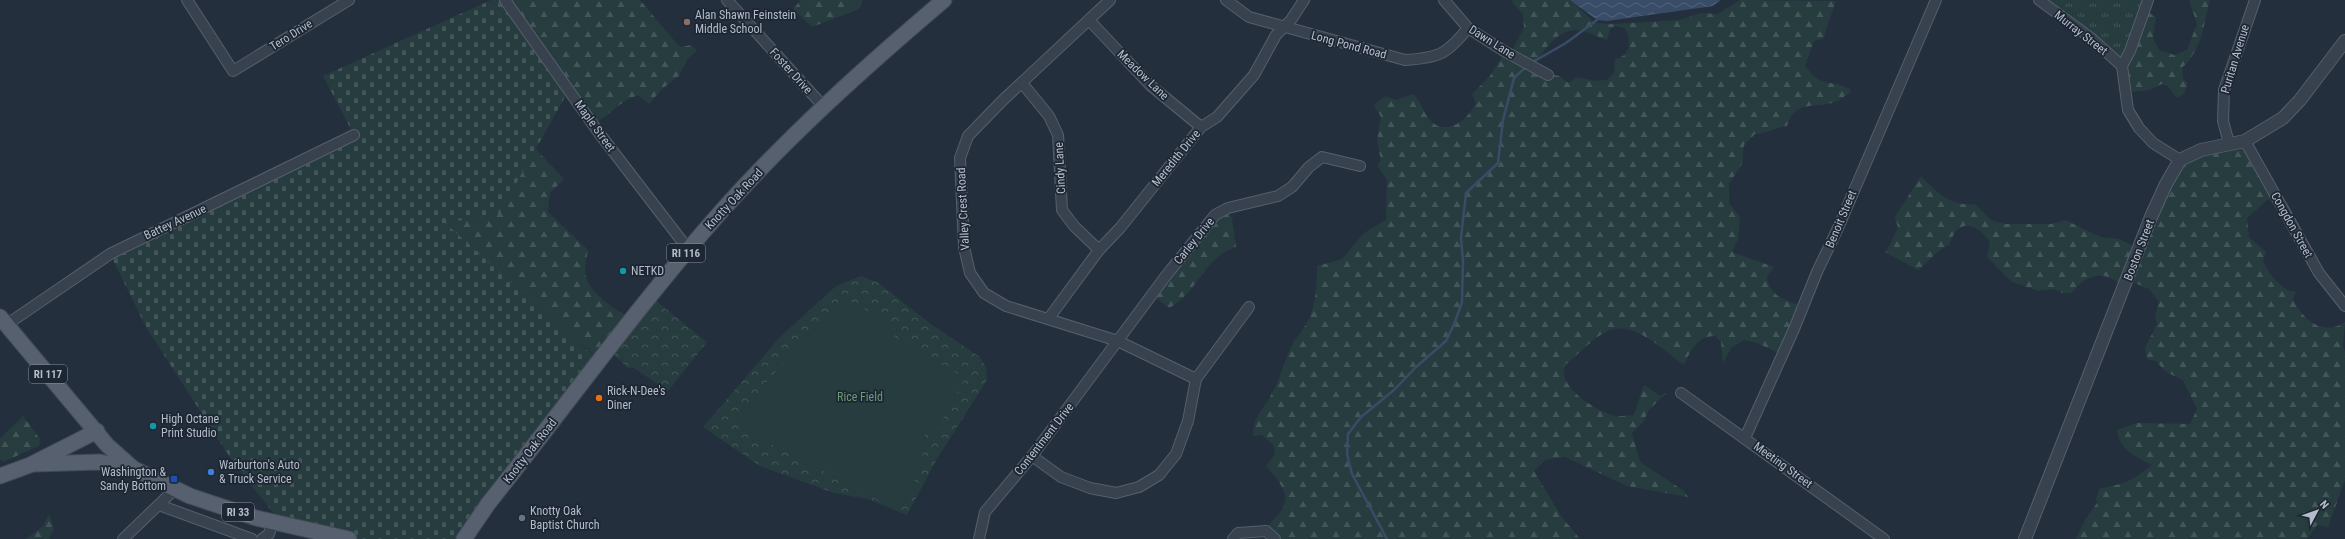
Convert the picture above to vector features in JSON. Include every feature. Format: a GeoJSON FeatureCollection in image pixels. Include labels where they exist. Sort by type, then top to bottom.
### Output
{"type":"FeatureCollection","features":[{"type":"Feature","properties":{"kind":"main road","name":"Knotty Oak Road"},"geometry":{"type":"LineString","coordinates":[[464,539],[488,504],[577,389],[688,249],[720,213],[823,106],[944,0]]}},
{"type":"Feature","properties":{"kind":"main road","name":"RI 117"},"geometry":{"type":"LineString","coordinates":[[3,321],[97,431]]}},
{"type":"Feature","properties":{"kind":"main road","name":"RI 33"},"geometry":{"type":"LineString","coordinates":[[0,476],[30,465],[97,431],[107,445],[134,469],[174,490],[273,522],[349,539]]}},
{"type":"Feature","properties":{"kind":"main road","name":"RI 33"},"geometry":{"type":"LineString","coordinates":[[30,465],[100,462],[134,469]]}},
{"type":"Feature","properties":{"kind":"street","name":"Tero Drive"},"geometry":{"type":"LineString","coordinates":[[188,0],[233,71],[348,0]]}},
{"type":"Feature","properties":{"kind":"street","name":"Maple Street"},"geometry":{"type":"LineString","coordinates":[[505,0],[600,133],[688,249]]}},
{"type":"Feature","properties":{"kind":"street","name":"Foster Drive"},"geometry":{"type":"LineString","coordinates":[[727,0],[823,106]]}},
{"type":"Feature","properties":{"kind":"street","name":"Valley Crest Road"},"geometry":{"type":"LineString","coordinates":[[1110,0],[968,136],[960,158],[964,247],[970,273],[984,293],[1006,306],[1049,318],[1118,341],[1196,379]]}},
{"type":"Feature","properties":{"kind":"street","name":"Long Pond Road"},"geometry":{"type":"LineString","coordinates":[[1226,0],[1249,17],[1405,60],[1428,59],[1451,48],[1468,28]]}},
{"type":"Feature","properties":{"kind":"street","name":"Meredith Drive"},"geometry":{"type":"LineString","coordinates":[[1049,318],[1099,250],[1120,228],[1201,128],[1217,117],[1254,74],[1276,35],[1284,27],[1304,0]]}},
{"type":"Feature","properties":{"kind":"street","name":"Dawn Lane"},"geometry":{"type":"LineString","coordinates":[[1444,0],[1468,28],[1504,51],[1548,75]]}},
{"type":"Feature","properties":{"kind":"street","name":"Benoit Street"},"geometry":{"type":"LineString","coordinates":[[1745,438],[1817,272],[1838,228],[1936,0]]}},
{"type":"Feature","properties":{"kind":"street","name":"Murray Street"},"geometry":{"type":"LineString","coordinates":[[2039,0],[2091,38],[2122,66]]}},
{"type":"Feature","properties":{"kind":"street"},"geometry":{"type":"LineString","coordinates":[[2148,0],[2136,37],[2122,66],[2128,110],[2140,128],[2153,143],[2180,160],[2201,150],[2229,143],[2245,141],[2283,118],[2300,100],[2345,41]]}},
{"type":"Feature","properties":{"kind":"street","name":"Puritan Avenue"},"geometry":{"type":"LineString","coordinates":[[2229,143],[2223,121],[2224,90],[2255,0]]}},
{"type":"Feature","properties":{"kind":"street","name":"Meadow Lane"},"geometry":{"type":"LineString","coordinates":[[1089,20],[1150,85],[1201,128]]}},
{"type":"Feature","properties":{"kind":"street","name":"Cindy Lane"},"geometry":{"type":"LineString","coordinates":[[1022,83],[1049,116],[1058,135],[1062,210],[1074,226],[1099,250]]}},
{"type":"Feature","properties":{"kind":"street","name":"Battey Avenue"},"geometry":{"type":"LineString","coordinates":[[3,321],[110,254],[354,135]]}},
{"type":"Feature","properties":{"kind":"street","name":"Congdon Street"},"geometry":{"type":"LineString","coordinates":[[2245,141],[2319,273],[2345,306]]}},
{"type":"Feature","properties":{"kind":"street","name":"Carley Drive"},"geometry":{"type":"LineString","coordinates":[[1118,341],[1165,277],[1215,215],[1228,208],[1278,196],[1292,187],[1309,167],[1322,157],[1360,166]]}},
{"type":"Feature","properties":{"kind":"street","name":"Boston Street"},"geometry":{"type":"LineString","coordinates":[[2026,539],[2151,217],[2166,184],[2180,160]]}},
{"type":"Feature","properties":{"kind":"street"},"geometry":{"type":"LineString","coordinates":[[1032,456],[1061,477],[1090,488],[1116,493],[1139,487],[1159,475],[1176,454],[1188,421],[1196,379],[1249,307]]}},
{"type":"Feature","properties":{"kind":"street","name":"Contentment Drive"},"geometry":{"type":"LineString","coordinates":[[979,539],[985,512],[1032,456],[1118,341]]}},
{"type":"Feature","properties":{"kind":"street","name":"Meeting Street"},"geometry":{"type":"LineString","coordinates":[[1681,394],[1745,438],[1884,539]]}},
{"type":"Feature","properties":{"kind":"street"},"geometry":{"type":"LineString","coordinates":[[123,539],[174,490]]}},
{"type":"Feature","properties":{"kind":"street"},"geometry":{"type":"LineString","coordinates":[[159,505],[252,539]]}},
{"type":"Feature","properties":{"kind":"street"},"geometry":{"type":"LineString","coordinates":[[262,539],[269,534],[273,522]]}},
{"type":"Feature","properties":{"kind":"street"},"geometry":{"type":"LineString","coordinates":[[1233,539],[1238,533],[1266,531],[1275,539]]}},
{"type":"Feature","properties":{"kind":"green space"},"geometry":{"type":"Polygon","coordinates":[[[491,0],[505,0],[569,90],[499,214],[445,223],[599,361],[465,539],[351,539],[282,524],[233,462],[146,327],[110,254],[354,135],[323,76],[491,0]]]}},
{"type":"Feature","properties":{"kind":"green space"},"geometry":{"type":"Polygon","coordinates":[[[503,0],[640,0],[677,44],[681,47],[691,45],[697,50],[687,60],[679,76],[662,89],[649,104],[638,95],[625,101],[592,125],[503,0]]]}},
{"type":"Feature","properties":{"kind":"green space"},"geometry":{"type":"Polygon","coordinates":[[[801,0],[863,0],[859,9],[812,27],[793,9],[801,0]]]}},
{"type":"Feature","properties":{"kind":"green space"},"geometry":{"type":"Polygon","coordinates":[[[1513,0],[1570,0],[1595,23],[1613,24],[1679,20],[1701,13],[1718,14],[1740,0],[1836,1],[1823,39],[1814,41],[1805,66],[1811,73],[1822,81],[1843,86],[1850,89],[1851,92],[1832,103],[1800,108],[1795,112],[1787,126],[1755,134],[1744,145],[1742,164],[1729,184],[1729,203],[1740,217],[1738,239],[1732,252],[1774,267],[1767,276],[1771,289],[1774,293],[1784,299],[1802,307],[1781,354],[1757,343],[1744,340],[1731,348],[1723,363],[1721,342],[1715,336],[1704,338],[1699,341],[1692,349],[1684,365],[1647,338],[1626,329],[1616,329],[1600,335],[1565,365],[1564,373],[1566,381],[1571,389],[1587,403],[1614,416],[1634,415],[1644,385],[1660,396],[1666,393],[1649,410],[1643,422],[1632,433],[1640,462],[1684,491],[1688,497],[1627,486],[1565,457],[1545,460],[1534,471],[1561,516],[1580,539],[1271,539],[1268,536],[1258,534],[1278,515],[1285,503],[1286,497],[1280,484],[1266,466],[1275,454],[1274,446],[1262,435],[1253,436],[1254,424],[1274,389],[1291,347],[1311,315],[1316,294],[1317,266],[1342,259],[1364,233],[1386,220],[1387,180],[1377,165],[1381,161],[1377,140],[1381,117],[1374,105],[1385,96],[1396,100],[1413,94],[1418,99],[1430,120],[1436,125],[1449,127],[1462,120],[1468,115],[1476,103],[1472,94],[1490,76],[1505,52],[1511,52],[1524,28],[1523,14],[1512,2],[1513,0]],[[1615,26],[1610,29],[1607,40],[1576,30],[1563,33],[1547,47],[1535,65],[1549,74],[1560,76],[1568,83],[1578,77],[1595,81],[1607,80],[1614,73],[1615,59],[1625,54],[1629,46],[1625,28],[1615,26]]]}},
{"type":"Feature","properties":{"kind":"green space"},"geometry":{"type":"Polygon","coordinates":[[[2040,0],[2148,0],[2123,64],[2040,0]]]}},
{"type":"Feature","properties":{"kind":"green space"},"geometry":{"type":"Polygon","coordinates":[[[2189,0],[2210,0],[2201,36],[2195,52],[2182,68],[2183,79],[2188,83],[2184,94],[2177,98],[2168,86],[2162,84],[2149,90],[2130,92],[2123,64],[2146,11],[2156,17],[2153,38],[2159,50],[2174,55],[2187,50],[2197,24],[2189,0]]]}},
{"type":"Feature","properties":{"kind":"green space"},"geometry":{"type":"Polygon","coordinates":[[[2242,141],[2275,196],[2266,201],[2247,218],[2249,237],[2266,252],[2263,261],[2276,281],[2285,289],[2296,292],[2293,299],[2302,314],[2315,324],[2322,327],[2330,328],[2345,322],[2343,346],[2345,352],[2345,480],[2328,527],[2317,525],[2307,539],[2076,539],[2085,520],[2097,503],[2096,499],[2100,488],[2128,481],[2152,465],[2134,456],[2125,448],[2118,437],[2117,430],[2137,423],[2190,424],[2197,409],[2183,380],[2166,372],[2156,361],[2147,359],[2145,348],[2157,324],[2155,316],[2159,302],[2149,289],[2130,281],[2124,285],[2104,276],[2094,276],[2085,280],[2072,293],[2062,293],[2055,289],[2038,291],[2012,282],[1987,257],[1990,242],[1979,230],[1967,226],[1957,230],[1949,245],[1936,253],[1918,270],[1885,252],[1898,228],[1895,217],[1921,176],[1938,193],[1951,201],[1975,204],[1991,220],[2005,224],[2051,224],[2065,220],[2101,237],[2119,239],[2140,249],[2181,161],[2242,141]]]}},
{"type":"Feature","properties":{"kind":"green space"},"geometry":{"type":"Polygon","coordinates":[[[531,144],[564,179],[550,193],[548,212],[588,250],[585,271],[587,279],[596,293],[618,311],[632,319],[599,360],[443,223],[531,144]]]}},
{"type":"Feature","properties":{"kind":"green space"},"geometry":{"type":"Polygon","coordinates":[[[1227,209],[1232,219],[1236,247],[1216,258],[1187,293],[1169,308],[1155,297],[1170,271],[1227,209]]]}},
{"type":"Feature","properties":{"kind":"green space","name":"Rice Field"},"geometry":{"type":"Polygon","coordinates":[[[861,276],[879,283],[928,322],[980,357],[986,367],[987,380],[937,459],[907,515],[868,499],[834,493],[760,466],[703,427],[780,337],[836,286],[861,276]]]}},
{"type":"Feature","properties":{"kind":"green space"},"geometry":{"type":"Polygon","coordinates":[[[650,296],[707,342],[668,391],[634,368],[628,368],[608,350],[650,296]]]}},
{"type":"Feature","properties":{"kind":"green space","name":"Rice Field"},"geometry":{"type":"Polygon","coordinates":[[[843,297],[874,315],[886,325],[896,338],[965,378],[934,435],[925,431],[923,452],[918,472],[900,511],[744,430],[741,420],[761,388],[843,297]]]}},
{"type":"Feature","properties":{"kind":"green space"},"geometry":{"type":"Polygon","coordinates":[[[23,416],[40,439],[39,446],[3,462],[0,459],[0,437],[1,438],[23,416]]]}},
{"type":"Feature","properties":{"kind":"green space"},"geometry":{"type":"Polygon","coordinates":[[[49,514],[54,529],[49,539],[26,539],[43,526],[49,514]]]}},
{"type":"Feature","properties":{"kind":"water"},"geometry":{"type":"Polygon","coordinates":[[[1570,0],[1721,0],[1713,6],[1607,21],[1597,20],[1570,0]]]}},
{"type":"Feature","properties":{"kind":"waterway"},"geometry":{"type":"LineString","coordinates":[[1531,63],[1566,43],[1597,20]]}},
{"type":"Feature","properties":{"kind":"waterway"},"geometry":{"type":"LineString","coordinates":[[1387,539],[1352,474],[1347,454],[1348,434],[1361,417],[1394,390],[1416,367],[1446,341],[1462,302],[1463,260],[1461,238],[1466,193],[1498,163],[1503,120],[1514,78],[1527,66]]}},
{"type":"Feature","properties":{"kind":"place","name":"Alan Shawn Feinstein Middle School"},"geometry":{"type":"Point","coordinates":[687,22]}},
{"type":"Feature","properties":{"kind":"place","name":"NETKD"},"geometry":{"type":"Point","coordinates":[623,271]}},
{"type":"Feature","properties":{"kind":"place","name":"Rick-N-Dee's Diner"},"geometry":{"type":"Point","coordinates":[599,398]}},
{"type":"Feature","properties":{"kind":"place","name":"High Octane Print Studio"},"geometry":{"type":"Point","coordinates":[153,426]}},
{"type":"Feature","properties":{"kind":"place","name":"Warburton's Auto & Truck Service"},"geometry":{"type":"Point","coordinates":[211,472]}},
{"type":"Feature","properties":{"kind":"place","name":"Washington & Sandy Bottom"},"geometry":{"type":"Point","coordinates":[174,479]}},
{"type":"Feature","properties":{"kind":"place","name":"Knotty Oak Baptist Church"},"geometry":{"type":"Point","coordinates":[522,518]}}]}
